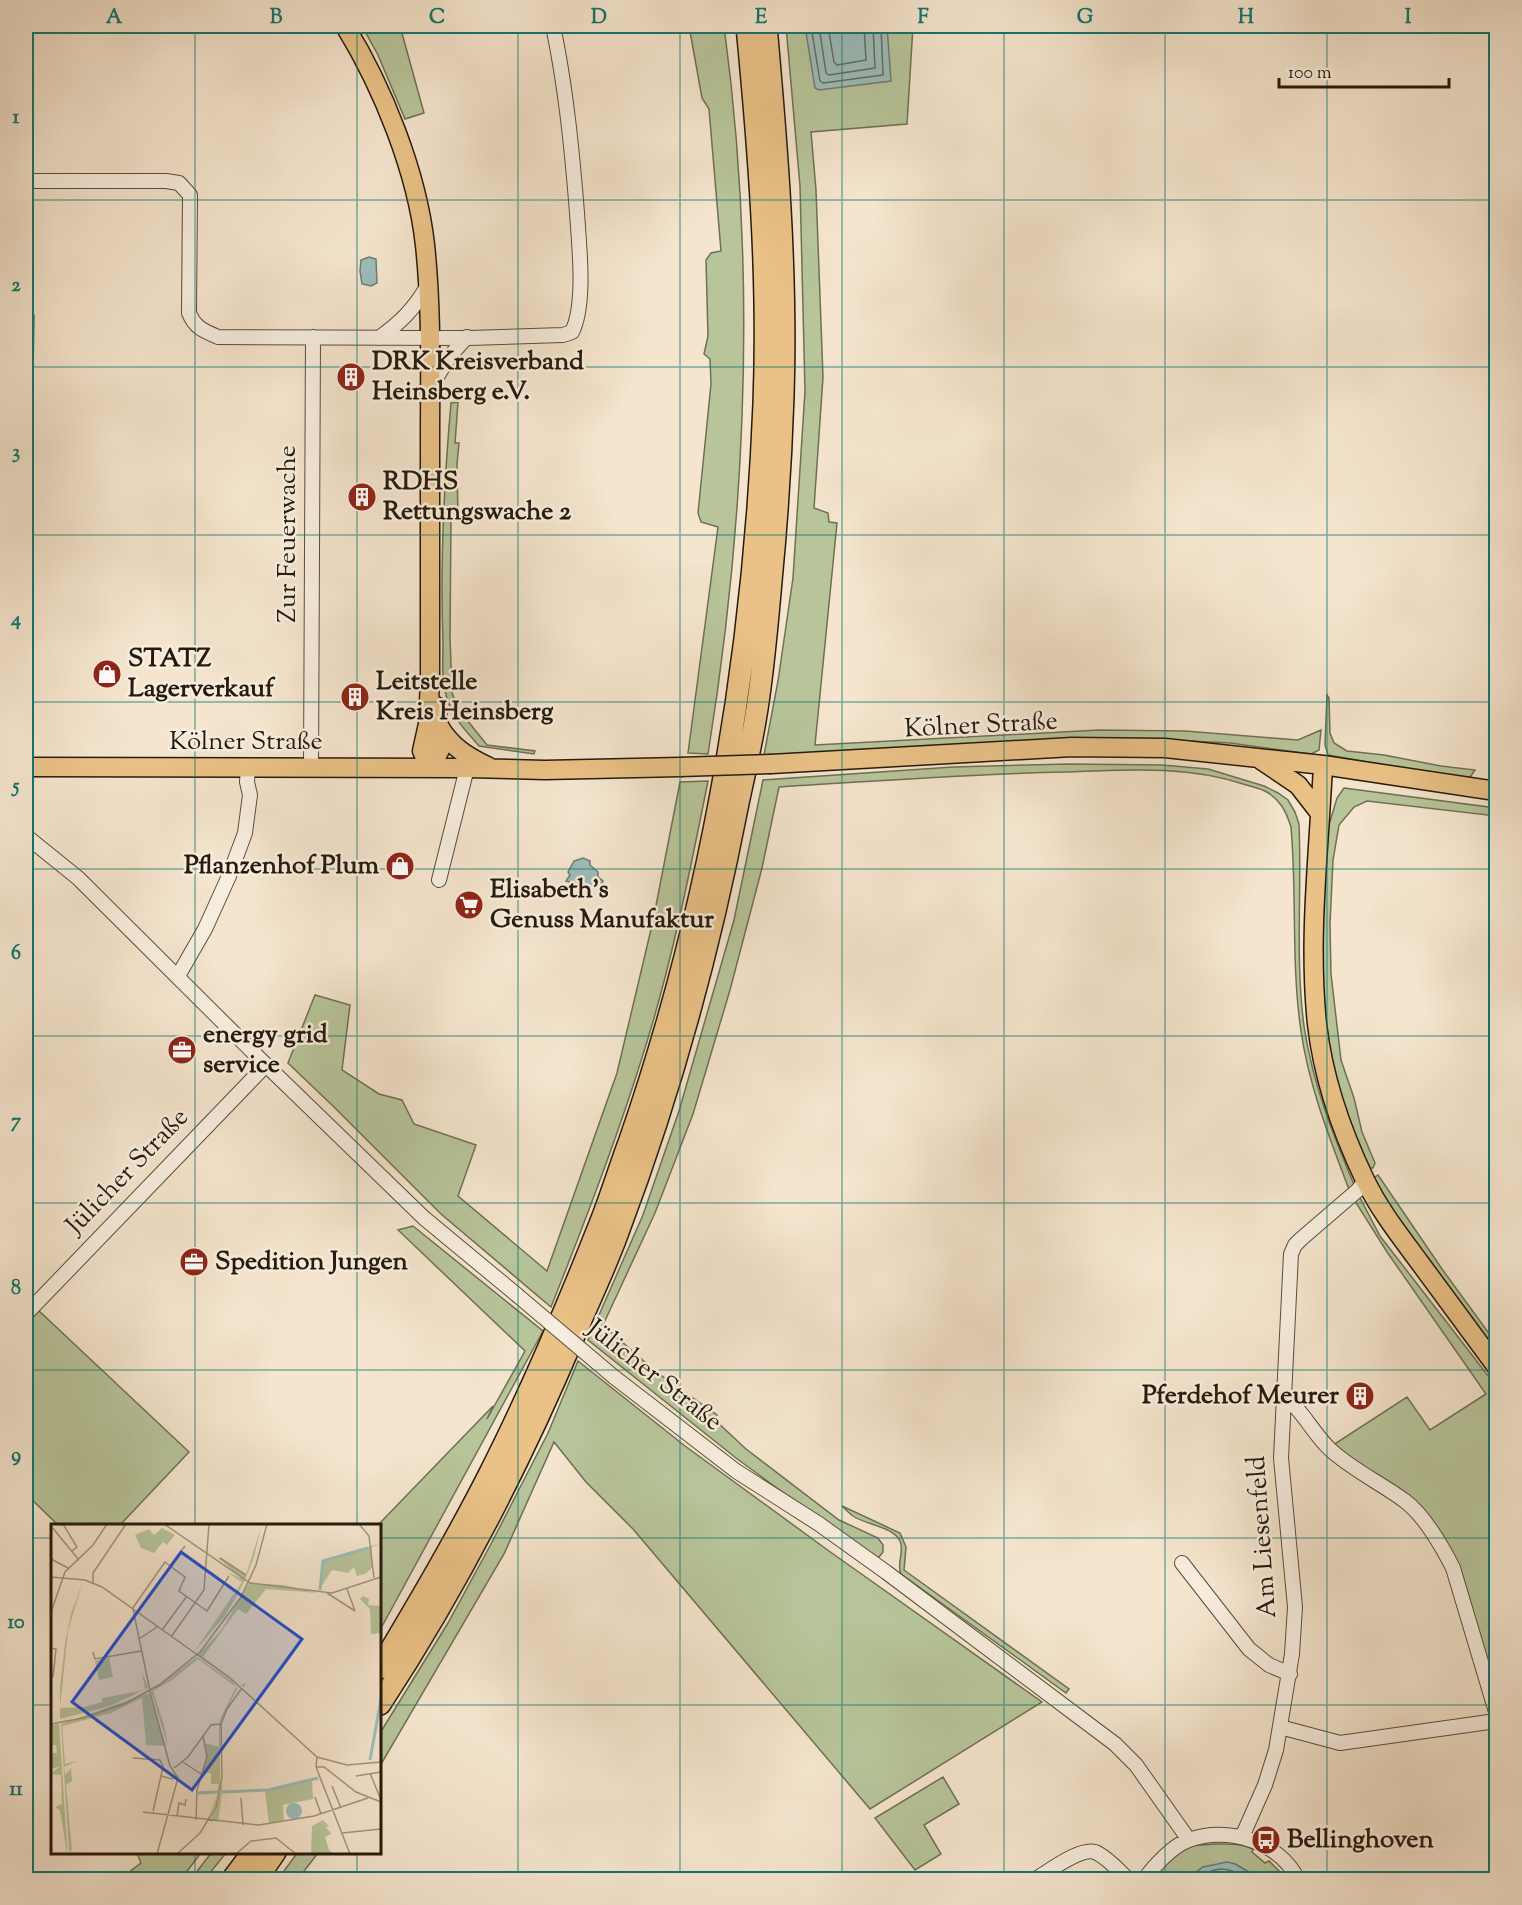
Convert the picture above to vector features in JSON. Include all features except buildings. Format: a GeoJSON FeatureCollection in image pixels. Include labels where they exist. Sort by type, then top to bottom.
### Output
{"type":"FeatureCollection","features":[{"type":"Feature","properties":{"kind":"highway"},"geometry":{"type":"LineString","coordinates":[[381,1666],[433,1579],[489,1473],[562,1317],[600,1225],[646,1092],[673,1003],[695,914],[735,719],[749,613],[759,497],[764,401],[765,294],[762,193],[747,26]]}},
{"type":"Feature","properties":{"kind":"highway"},"geometry":{"type":"LineString","coordinates":[[381,1702],[451,1590],[508,1482],[618,1234],[665,1097],[718,905],[755,720],[768,615],[778,497],[783,393],[783,271],[780,188],[766,26]]}},
{"type":"Feature","properties":{"kind":"highway"},"geometry":{"type":"LineString","coordinates":[[232,1880],[252,1854]]}},
{"type":"Feature","properties":{"kind":"highway"},"geometry":{"type":"LineString","coordinates":[[256,1880],[275,1854]]}},
{"type":"Feature","properties":{"kind":"main road"},"geometry":{"type":"LineString","coordinates":[[345,26],[369,69],[391,118],[411,178],[425,245],[430,337],[430,680],[428,724],[422,751],[430,768]]}},
{"type":"Feature","properties":{"kind":"main road"},"geometry":{"type":"LineString","coordinates":[[430,680],[440,726],[440,750],[430,768]]}},
{"type":"Feature","properties":{"kind":"main road"},"geometry":{"type":"LineString","coordinates":[[440,726],[446,738],[465,755],[494,769]]}},
{"type":"Feature","properties":{"kind":"main road","name":"Kölner Straße"},"geometry":{"type":"LineString","coordinates":[[26,767],[545,770],[771,764],[1072,747],[1165,748],[1323,765],[1497,791]]}},
{"type":"Feature","properties":{"kind":"main road"},"geometry":{"type":"LineString","coordinates":[[1258,758],[1298,785],[1319,812]]}},
{"type":"Feature","properties":{"kind":"main road"},"geometry":{"type":"LineString","coordinates":[[1323,765],[1313,947],[1318,1026],[1323,1058],[1335,1104],[1365,1181],[1388,1220],[1497,1366]]}},
{"type":"Feature","properties":{"kind":"street"},"geometry":{"type":"LineString","coordinates":[[26,182],[166,181],[179,183],[190,195],[189,313],[194,324],[202,331],[218,337],[467,338],[563,335],[572,332],[579,314],[580,252],[563,73],[553,26]]}},
{"type":"Feature","properties":{"kind":"street"},"geometry":{"type":"LineString","coordinates":[[379,338],[400,323],[416,305],[427,287]]}},
{"type":"Feature","properties":{"kind":"street","name":"Zur Feuerwache"},"geometry":{"type":"LineString","coordinates":[[311,768],[313,337]]}},
{"type":"Feature","properties":{"kind":"street"},"geometry":{"type":"LineString","coordinates":[[430,392],[441,367],[452,351],[467,338]]}},
{"type":"Feature","properties":{"kind":"street"},"geometry":{"type":"LineString","coordinates":[[178,976],[206,929],[245,833],[250,795],[247,782],[248,767]]}},
{"type":"Feature","properties":{"kind":"street"},"geometry":{"type":"LineString","coordinates":[[439,880],[467,768]]}},
{"type":"Feature","properties":{"kind":"street","name":"Jülicher Straße"},"geometry":{"type":"LineString","coordinates":[[26,836],[78,878],[424,1218],[614,1377],[736,1471],[819,1524],[876,1565],[1115,1744],[1136,1765],[1189,1840]]}},
{"type":"Feature","properties":{"kind":"street","name":"Jülicher Straße"},"geometry":{"type":"LineString","coordinates":[[26,1314],[266,1065]]}},
{"type":"Feature","properties":{"kind":"street","name":"Am Liesenfeld"},"geometry":{"type":"LineString","coordinates":[[1242,1837],[1276,1750],[1290,1674],[1295,1607],[1281,1458],[1291,1254],[1295,1245],[1365,1181]]}},
{"type":"Feature","properties":{"kind":"street"},"geometry":{"type":"LineString","coordinates":[[1285,1397],[1293,1403],[1312,1431],[1334,1453],[1370,1480],[1407,1503],[1443,1548],[1453,1568],[1497,1712]]}},
{"type":"Feature","properties":{"kind":"street","name":"Am Liesenfeld"},"geometry":{"type":"LineString","coordinates":[[1182,1563],[1249,1649],[1269,1665],[1290,1674]]}},
{"type":"Feature","properties":{"kind":"street"},"geometry":{"type":"LineString","coordinates":[[1280,1727],[1340,1743],[1497,1721]]}},
{"type":"Feature","properties":{"kind":"street"},"geometry":{"type":"LineString","coordinates":[[1144,1880],[1152,1868],[1189,1840],[1218,1835],[1242,1837],[1263,1844],[1275,1853],[1298,1880]]}},
{"type":"Feature","properties":{"kind":"street"},"geometry":{"type":"LineString","coordinates":[[1034,1880],[1082,1852],[1092,1851],[1129,1880]]}},
{"type":"Feature","properties":{"kind":"green space"},"geometry":{"type":"Polygon","coordinates":[[[362,26],[400,26],[424,113],[405,119],[378,55],[362,26]]]}},
{"type":"Feature","properties":{"kind":"green space"},"geometry":{"type":"Polygon","coordinates":[[[689,26],[724,26],[741,208],[744,299],[739,481],[732,572],[708,754],[688,753],[718,527],[701,522],[698,513],[711,384],[710,359],[704,354],[708,336],[706,260],[711,253],[721,251],[709,109],[702,98],[689,26]]]}},
{"type":"Feature","properties":{"kind":"green space"},"geometry":{"type":"Polygon","coordinates":[[[786,26],[913,26],[907,124],[811,132],[816,190],[823,377],[814,508],[828,513],[829,522],[837,523],[815,745],[1099,730],[1185,731],[1298,740],[1321,730],[1319,750],[1311,754],[1230,743],[1148,739],[764,755],[778,681],[793,578],[805,391],[800,186],[786,26]]]}},
{"type":"Feature","properties":{"kind":"green space"},"geometry":{"type":"Polygon","coordinates":[[[26,315],[34,315],[32,426],[26,425],[26,315]]]}},
{"type":"Feature","properties":{"kind":"green space"},"geometry":{"type":"Polygon","coordinates":[[[458,402],[455,443],[459,443],[458,517],[451,518],[452,693],[459,710],[487,745],[535,751],[534,754],[479,746],[457,719],[446,694],[443,679],[443,522],[451,403],[458,402]]]}},
{"type":"Feature","properties":{"kind":"green space"},"geometry":{"type":"Polygon","coordinates":[[[1327,695],[1330,733],[1334,743],[1347,751],[1475,770],[1471,776],[1463,779],[1328,755],[1325,745],[1327,695]]]}},
{"type":"Feature","properties":{"kind":"green space"},"geometry":{"type":"Polygon","coordinates":[[[1069,764],[1162,765],[1208,769],[1264,786],[1288,800],[1299,824],[1299,950],[1304,1026],[1318,1088],[1355,1187],[1350,1192],[1321,1113],[1309,1072],[1301,1031],[1296,980],[1291,827],[1282,806],[1270,794],[1221,778],[1155,770],[994,774],[779,787],[762,868],[730,990],[693,1114],[655,1213],[603,1325],[655,1371],[717,1415],[715,1420],[746,1449],[839,1520],[878,1538],[883,1545],[883,1552],[879,1557],[872,1558],[736,1458],[588,1340],[643,1215],[679,1111],[734,920],[763,780],[953,767],[1069,764]]]}},
{"type":"Feature","properties":{"kind":"green space"},"geometry":{"type":"Polygon","coordinates":[[[708,781],[678,924],[651,1029],[609,1156],[551,1307],[441,1214],[288,1063],[315,995],[350,1005],[342,1070],[379,1094],[402,1100],[414,1124],[476,1145],[458,1196],[547,1271],[617,1073],[653,921],[680,782],[708,781]]]}},
{"type":"Feature","properties":{"kind":"green space"},"geometry":{"type":"Polygon","coordinates":[[[1344,788],[1496,808],[1496,816],[1367,801],[1354,807],[1339,825],[1333,860],[1330,924],[1331,974],[1341,1060],[1354,1098],[1362,1132],[1375,1163],[1373,1168],[1369,1168],[1339,1094],[1324,1022],[1319,941],[1326,835],[1337,798],[1344,788]]]}},
{"type":"Feature","properties":{"kind":"green space"},"geometry":{"type":"Polygon","coordinates":[[[1378,1175],[1496,1343],[1496,1356],[1412,1236],[1379,1195],[1372,1179],[1378,1175]]]}},
{"type":"Feature","properties":{"kind":"green space"},"geometry":{"type":"Polygon","coordinates":[[[1358,1194],[1380,1236],[1496,1386],[1496,1706],[1475,1635],[1429,1523],[1333,1445],[1407,1397],[1430,1430],[1486,1394],[1387,1252],[1353,1198],[1358,1194]]]}},
{"type":"Feature","properties":{"kind":"green space"},"geometry":{"type":"Polygon","coordinates":[[[413,1226],[543,1331],[381,1628],[381,1524],[379,1524],[493,1406],[487,1419],[525,1351],[398,1230],[413,1226]]]}},
{"type":"Feature","properties":{"kind":"green space"},"geometry":{"type":"Polygon","coordinates":[[[37,1309],[189,1452],[121,1524],[57,1524],[26,1494],[26,1321],[37,1309]]]}},
{"type":"Feature","properties":{"kind":"green space"},"geometry":{"type":"Polygon","coordinates":[[[578,1361],[685,1446],[1042,1702],[870,1809],[633,1529],[586,1482],[554,1442],[504,1554],[381,1764],[381,1731],[448,1623],[548,1433],[578,1361]]]}},
{"type":"Feature","properties":{"kind":"green space"},"geometry":{"type":"Polygon","coordinates":[[[842,1506],[900,1533],[906,1547],[904,1570],[1069,1689],[1066,1693],[901,1574],[899,1566],[902,1549],[896,1536],[885,1529],[858,1519],[842,1506]]]}},
{"type":"Feature","properties":{"kind":"green space"},"geometry":{"type":"Polygon","coordinates":[[[943,1777],[959,1804],[924,1825],[941,1854],[915,1870],[875,1818],[943,1777]]]}},
{"type":"Feature","properties":{"kind":"green space"},"geometry":{"type":"Polygon","coordinates":[[[1239,1845],[1253,1849],[1252,1852],[1265,1863],[1269,1861],[1287,1879],[1261,1879],[1235,1864],[1203,1867],[1187,1879],[1152,1880],[1170,1859],[1189,1846],[1239,1845]]]}},
{"type":"Feature","properties":{"kind":"green space"},"geometry":{"type":"Polygon","coordinates":[[[137,1854],[200,1854],[181,1879],[120,1879],[141,1863],[137,1854]]]}},
{"type":"Feature","properties":{"kind":"green space"},"geometry":{"type":"Polygon","coordinates":[[[210,1854],[225,1854],[205,1879],[191,1879],[210,1854]]]}},
{"type":"Feature","properties":{"kind":"green space"},"geometry":{"type":"Polygon","coordinates":[[[297,1854],[317,1854],[298,1879],[278,1879],[297,1854]]]}},
{"type":"Feature","properties":{"kind":"water"},"geometry":{"type":"Polygon","coordinates":[[[805,26],[887,26],[891,81],[819,90],[815,88],[805,26]]]}},
{"type":"Feature","properties":{"kind":"water"},"geometry":{"type":"Polygon","coordinates":[[[369,257],[376,259],[377,283],[371,286],[362,284],[360,271],[361,260],[369,257]]]}},
{"type":"Feature","properties":{"kind":"water"},"geometry":{"type":"Polygon","coordinates":[[[583,858],[590,861],[590,865],[598,872],[598,877],[603,881],[601,886],[578,887],[566,881],[574,861],[583,858]]]}},
{"type":"Feature","properties":{"kind":"water"},"geometry":{"type":"Polygon","coordinates":[[[1227,1862],[1261,1879],[1187,1879],[1203,1867],[1227,1862]]]}},
{"type":"Feature","properties":{"kind":"place","name":"DRK Kreisverband Heinsberg e.V."},"geometry":{"type":"Point","coordinates":[351,377]}},
{"type":"Feature","properties":{"kind":"place","name":"RDHS Rettungswache 2"},"geometry":{"type":"Point","coordinates":[362,497]}},
{"type":"Feature","properties":{"kind":"place","name":"STATZ Lagerverkauf"},"geometry":{"type":"Point","coordinates":[107,674]}},
{"type":"Feature","properties":{"kind":"place","name":"Leitstelle Kreis Heinsberg"},"geometry":{"type":"Point","coordinates":[355,697]}},
{"type":"Feature","properties":{"kind":"place","name":"Pflanzenhof Plum"},"geometry":{"type":"Point","coordinates":[400,866]}},
{"type":"Feature","properties":{"kind":"place","name":"Elisabeth’s Genuss Manufaktur"},"geometry":{"type":"Point","coordinates":[469,905]}},
{"type":"Feature","properties":{"kind":"place","name":"energy grid service"},"geometry":{"type":"Point","coordinates":[182,1050]}},
{"type":"Feature","properties":{"kind":"place","name":"Spedition Jungen"},"geometry":{"type":"Point","coordinates":[194,1262]}},
{"type":"Feature","properties":{"kind":"place","name":"Pferdehof Meurer"},"geometry":{"type":"Point","coordinates":[1360,1396]}},
{"type":"Feature","properties":{"kind":"place","name":"Bellinghoven"},"geometry":{"type":"Point","coordinates":[1266,1840]}}]}
